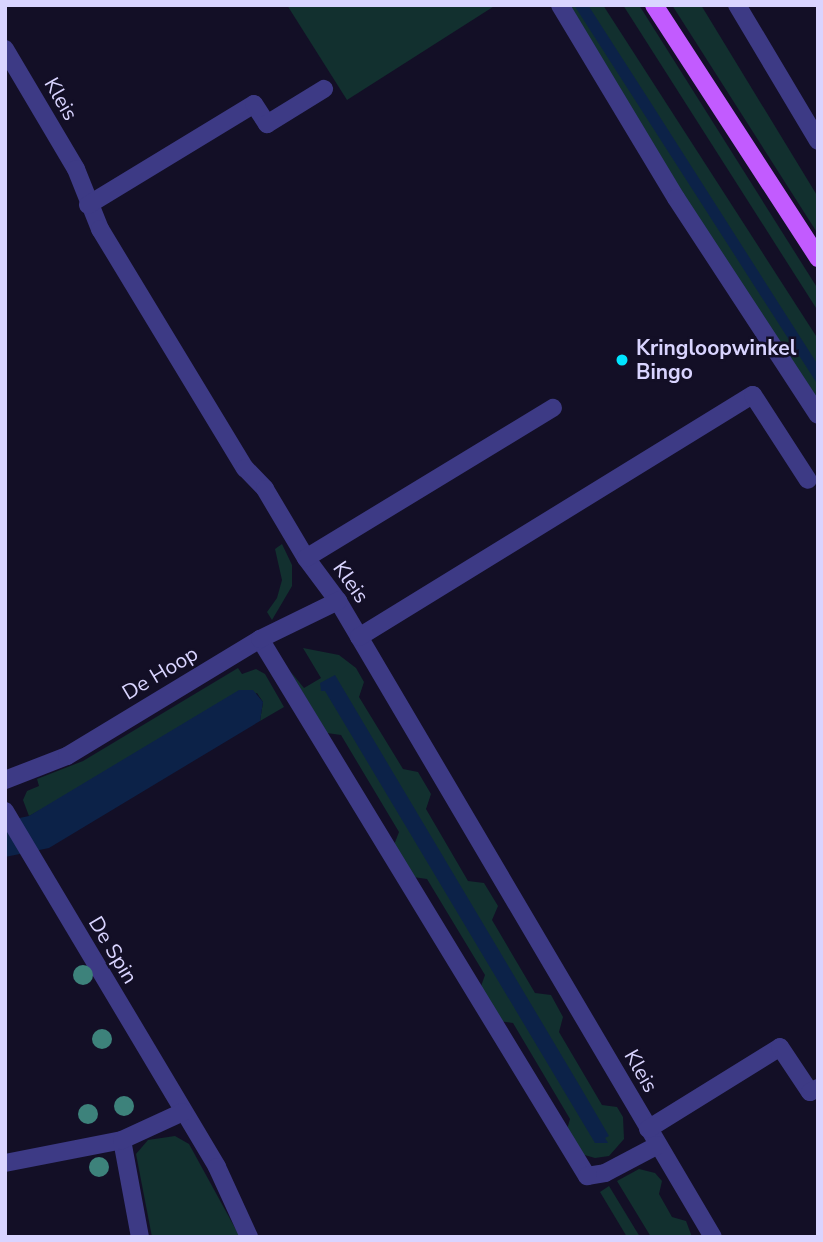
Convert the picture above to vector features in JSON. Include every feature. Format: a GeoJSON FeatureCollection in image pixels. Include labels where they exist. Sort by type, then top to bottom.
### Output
{"type":"FeatureCollection","features":[{"type":"Feature","properties":{"kind":"main road"},"geometry":{"type":"LineString","coordinates":[[654,5],[818,258]]}},
{"type":"Feature","properties":{"kind":"street"},"geometry":{"type":"LineString","coordinates":[[560,5],[676,198],[818,415]]}},
{"type":"Feature","properties":{"kind":"street"},"geometry":{"type":"LineString","coordinates":[[737,5],[818,141]]}},
{"type":"Feature","properties":{"kind":"street","name":"Kleis"},"geometry":{"type":"LineString","coordinates":[[5,48],[76,169],[88,205],[238,456],[265,489],[306,558],[338,601],[713,1237]]}},
{"type":"Feature","properties":{"kind":"street"},"geometry":{"type":"LineString","coordinates":[[88,205],[254,104],[267,124],[324,89]]}},
{"type":"Feature","properties":{"kind":"street"},"geometry":{"type":"LineString","coordinates":[[359,637],[753,395],[808,480]]}},
{"type":"Feature","properties":{"kind":"street"},"geometry":{"type":"LineString","coordinates":[[306,558],[553,408]]}},
{"type":"Feature","properties":{"kind":"street","name":"De Hoop"},"geometry":{"type":"LineString","coordinates":[[5,780],[67,756],[260,639],[338,601]]}},
{"type":"Feature","properties":{"kind":"street"},"geometry":{"type":"LineString","coordinates":[[260,639],[587,1176],[605,1173],[658,1145]]}},
{"type":"Feature","properties":{"kind":"street","name":"De Spin"},"geometry":{"type":"LineString","coordinates":[[5,811],[217,1167],[249,1237]]}},
{"type":"Feature","properties":{"kind":"street"},"geometry":{"type":"LineString","coordinates":[[648,1129],[780,1047],[810,1092],[818,1088]]}},
{"type":"Feature","properties":{"kind":"street"},"geometry":{"type":"LineString","coordinates":[[5,1163],[122,1140],[183,1112]]}},
{"type":"Feature","properties":{"kind":"street"},"geometry":{"type":"LineString","coordinates":[[122,1140],[140,1237]]}},
{"type":"Feature","properties":{"kind":"green space"},"geometry":{"type":"Polygon","coordinates":[[[287,5],[496,5],[347,100],[287,5]]]}},
{"type":"Feature","properties":{"kind":"green space"},"geometry":{"type":"Polygon","coordinates":[[[570,5],[603,5],[818,339],[818,404],[687,203],[570,5]]]}},
{"type":"Feature","properties":{"kind":"green space"},"geometry":{"type":"Polygon","coordinates":[[[623,5],[639,5],[818,289],[818,311],[623,5]]]}},
{"type":"Feature","properties":{"kind":"green space"},"geometry":{"type":"Polygon","coordinates":[[[672,5],[701,5],[818,197],[818,234],[672,5]]]}},
{"type":"Feature","properties":{"kind":"green space"},"geometry":{"type":"Polygon","coordinates":[[[282,544],[292,565],[292,586],[272,620],[267,612],[277,598],[282,580],[275,549],[282,544]]]}},
{"type":"Feature","properties":{"kind":"green space"},"geometry":{"type":"Polygon","coordinates":[[[303,648],[339,655],[356,668],[364,682],[359,697],[403,769],[418,772],[431,794],[426,809],[468,881],[484,883],[498,906],[492,920],[535,993],[551,995],[563,1017],[559,1032],[602,1105],[617,1107],[623,1117],[624,1139],[609,1156],[595,1158],[581,1154],[566,1133],[570,1119],[513,1023],[498,1021],[480,989],[485,975],[427,879],[413,877],[394,845],[399,832],[341,735],[327,733],[290,671],[304,688],[321,678],[303,648]]]}},
{"type":"Feature","properties":{"kind":"green space"},"geometry":{"type":"Polygon","coordinates":[[[238,668],[242,674],[256,669],[265,674],[284,707],[260,721],[263,702],[257,693],[29,816],[23,800],[27,791],[39,786],[37,779],[83,761],[238,668]]]}},
{"type":"Feature","properties":{"kind":"green space"},"geometry":{"type":"Polygon","coordinates":[[[175,1136],[189,1144],[240,1237],[152,1237],[136,1154],[148,1140],[175,1136]]]}},
{"type":"Feature","properties":{"kind":"green space"},"geometry":{"type":"Polygon","coordinates":[[[639,1169],[655,1173],[662,1181],[659,1194],[672,1217],[686,1221],[692,1237],[651,1237],[617,1181],[639,1169]]]}},
{"type":"Feature","properties":{"kind":"green space"},"geometry":{"type":"Polygon","coordinates":[[[609,1186],[640,1237],[627,1237],[600,1192],[609,1186]]]}},
{"type":"Feature","properties":{"kind":"water"},"geometry":{"type":"Polygon","coordinates":[[[574,5],[588,5],[651,103],[818,365],[818,385],[574,5]]]}},
{"type":"Feature","properties":{"kind":"water"},"geometry":{"type":"Polygon","coordinates":[[[335,675],[609,1136],[605,1138],[608,1143],[595,1143],[325,691],[321,691],[320,683],[335,675]]]}},
{"type":"Feature","properties":{"kind":"water"},"geometry":{"type":"Polygon","coordinates":[[[239,690],[253,690],[263,702],[260,721],[49,848],[5,857],[5,821],[29,816],[239,690]]]}},
{"type":"Feature","properties":{"kind":"place","name":"Kringloopwinkel Bingo"},"geometry":{"type":"Point","coordinates":[622,360]}}]}
